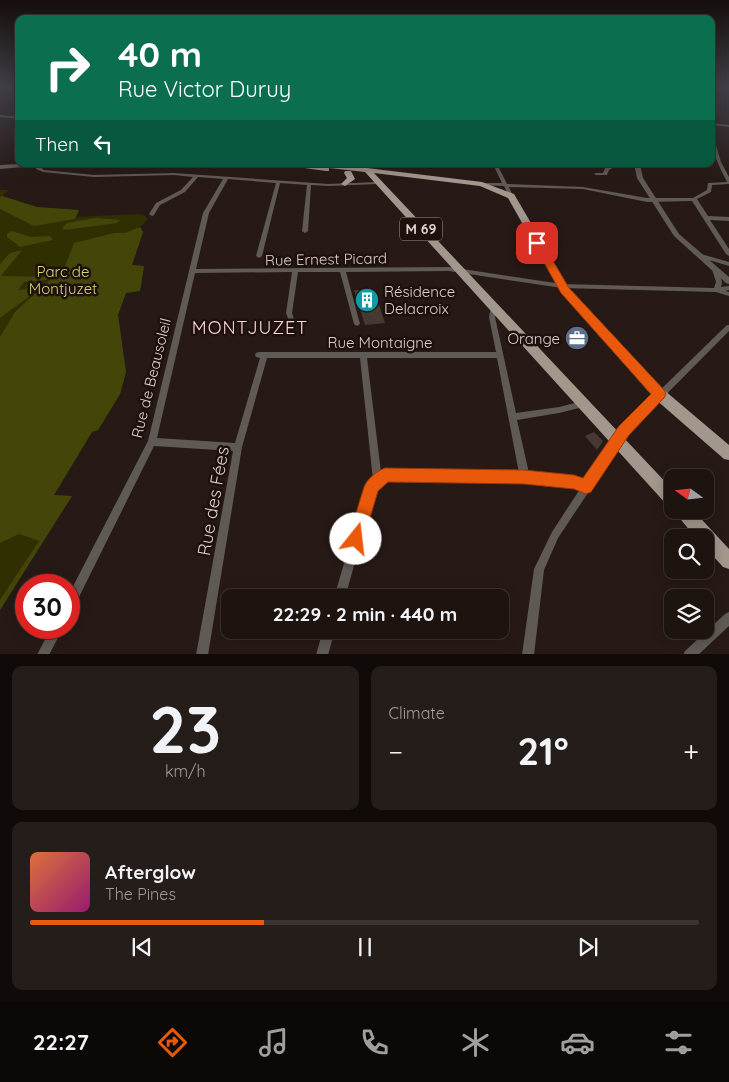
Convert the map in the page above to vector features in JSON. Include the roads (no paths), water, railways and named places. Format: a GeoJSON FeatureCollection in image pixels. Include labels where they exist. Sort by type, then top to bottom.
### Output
{"type":"FeatureCollection","features":[{"type":"Feature","properties":{"kind":"main road","name":"M 69"},"geometry":{"type":"LineString","coordinates":[[334,167],[349,168],[380,185],[664,491]]}},
{"type":"Feature","properties":{"kind":"main road"},"geometry":{"type":"LineString","coordinates":[[340,167],[349,168],[350,179],[345,184]]}},
{"type":"Feature","properties":{"kind":"main road"},"geometry":{"type":"LineString","coordinates":[[340,167],[482,184],[511,196],[562,286],[659,394],[729,454]]}},
{"type":"Feature","properties":{"kind":"main road"},"geometry":{"type":"LineString","coordinates":[[364,167],[380,185],[390,179],[408,176]]}},
{"type":"Feature","properties":{"kind":"main road"},"geometry":{"type":"LineString","coordinates":[[690,519],[729,561]]}},
{"type":"Feature","properties":{"kind":"street"},"geometry":{"type":"LineString","coordinates":[[715,124],[729,126]]}},
{"type":"Feature","properties":{"kind":"street"},"geometry":{"type":"LineString","coordinates":[[482,184],[583,188],[654,199],[694,198],[709,191],[710,184],[729,182],[715,147]]}},
{"type":"Feature","properties":{"kind":"street"},"geometry":{"type":"LineString","coordinates":[[715,163],[729,168]]}},
{"type":"Feature","properties":{"kind":"street"},"geometry":{"type":"LineString","coordinates":[[0,167],[15,166]]}},
{"type":"Feature","properties":{"kind":"street"},"geometry":{"type":"LineString","coordinates":[[38,167],[43,171],[94,176],[174,174],[278,183],[380,185]]}},
{"type":"Feature","properties":{"kind":"street"},"geometry":{"type":"LineString","coordinates":[[496,167],[511,196]]}},
{"type":"Feature","properties":{"kind":"street"},"geometry":{"type":"LineString","coordinates":[[596,174],[605,174],[607,169],[611,167]]}},
{"type":"Feature","properties":{"kind":"street"},"geometry":{"type":"LineString","coordinates":[[638,167],[640,178],[676,235],[729,281]]}},
{"type":"Feature","properties":{"kind":"street"},"geometry":{"type":"LineString","coordinates":[[152,214],[158,204],[183,191],[196,176]]}},
{"type":"Feature","properties":{"kind":"street","name":"Rue de Beausoleil"},"geometry":{"type":"LineString","coordinates":[[80,583],[152,442],[206,213],[228,178]]}},
{"type":"Feature","properties":{"kind":"street"},"geometry":{"type":"LineString","coordinates":[[259,256],[278,183]]}},
{"type":"Feature","properties":{"kind":"street"},"geometry":{"type":"LineString","coordinates":[[305,231],[309,184]]}},
{"type":"Feature","properties":{"kind":"street"},"geometry":{"type":"LineString","coordinates":[[694,198],[729,254]]}},
{"type":"Feature","properties":{"kind":"street"},"geometry":{"type":"LineString","coordinates":[[707,218],[729,219]]}},
{"type":"Feature","properties":{"kind":"street"},"geometry":{"type":"LineString","coordinates":[[699,256],[729,264]]}},
{"type":"Feature","properties":{"kind":"street"},"geometry":{"type":"LineString","coordinates":[[714,269],[718,282],[717,290]]}},
{"type":"Feature","properties":{"kind":"street","name":"Rue Ernest Picard"},"geometry":{"type":"LineString","coordinates":[[192,271],[460,270],[562,286],[717,290]]}},
{"type":"Feature","properties":{"kind":"street"},"geometry":{"type":"LineString","coordinates":[[343,271],[357,324]]}},
{"type":"Feature","properties":{"kind":"street"},"geometry":{"type":"LineString","coordinates":[[291,319],[289,313],[295,272]]}},
{"type":"Feature","properties":{"kind":"street"},"geometry":{"type":"LineString","coordinates":[[717,290],[729,288]]}},
{"type":"Feature","properties":{"kind":"street"},"geometry":{"type":"LineString","coordinates":[[717,290],[729,294]]}},
{"type":"Feature","properties":{"kind":"street"},"geometry":{"type":"LineString","coordinates":[[494,307],[492,317],[526,478]]}},
{"type":"Feature","properties":{"kind":"street"},"geometry":{"type":"LineString","coordinates":[[528,654],[539,569],[555,535],[624,431],[659,394],[729,327]]}},
{"type":"Feature","properties":{"kind":"street","name":"Rue Montaigne"},"geometry":{"type":"LineString","coordinates":[[261,355],[500,355]]}},
{"type":"Feature","properties":{"kind":"street","name":"Rue des Fées"},"geometry":{"type":"LineString","coordinates":[[202,654],[238,447],[261,355]]}},
{"type":"Feature","properties":{"kind":"street"},"geometry":{"type":"LineString","coordinates":[[363,356],[378,482]]}},
{"type":"Feature","properties":{"kind":"street"},"geometry":{"type":"LineString","coordinates":[[514,417],[583,404]]}},
{"type":"Feature","properties":{"kind":"street"},"geometry":{"type":"LineString","coordinates":[[152,442],[238,447]]}},
{"type":"Feature","properties":{"kind":"street"},"geometry":{"type":"LineString","coordinates":[[342,589],[371,487],[385,475],[526,478],[574,482],[586,486]]}},
{"type":"Feature","properties":{"kind":"street"},"geometry":{"type":"LineString","coordinates":[[689,654],[729,618]]}},
{"type":"Feature","properties":{"kind":"street"},"geometry":{"type":"LineString","coordinates":[[43,654],[51,639]]}},
{"type":"Feature","properties":{"kind":"street"},"geometry":{"type":"LineString","coordinates":[[322,654],[327,639]]}},
{"type":"Feature","properties":{"kind":"place","name":"Résidence Delacroix"},"geometry":{"type":"Point","coordinates":[367,300]}},
{"type":"Feature","properties":{"kind":"place","name":"Orange"},"geometry":{"type":"Point","coordinates":[577,338]}},
{"type":"Feature","properties":{"kind":"district","name":"MONTJUZET"},"geometry":{"type":"Point","coordinates":[250,327]}},
{"type":"Feature","properties":{"kind":"park label","name":"Parc de Montjuzet"},"geometry":{"type":"Point","coordinates":[63,280]}}]}
